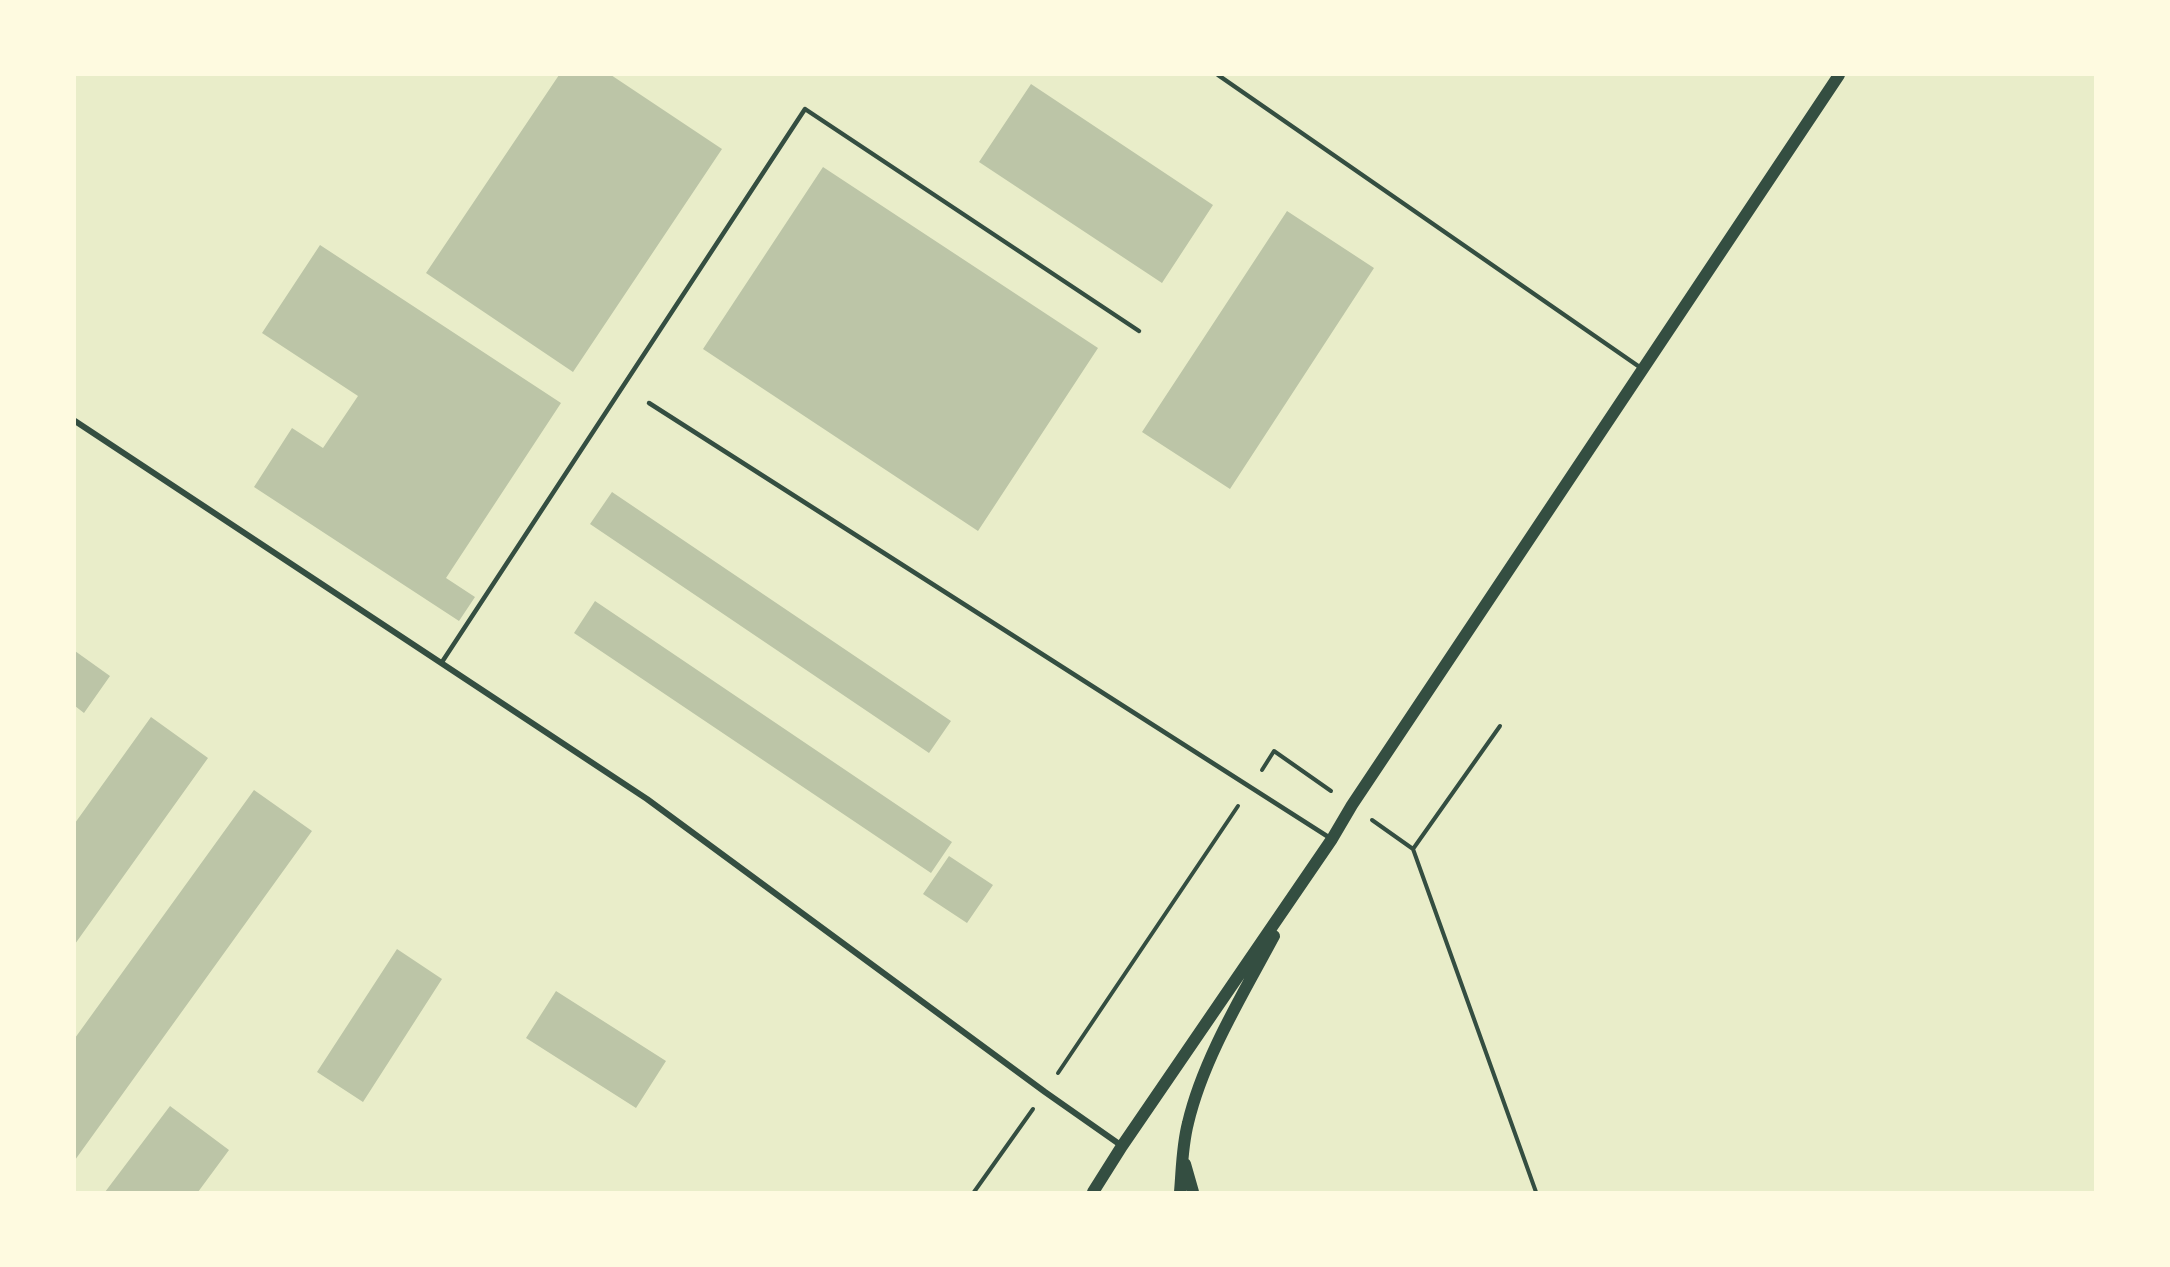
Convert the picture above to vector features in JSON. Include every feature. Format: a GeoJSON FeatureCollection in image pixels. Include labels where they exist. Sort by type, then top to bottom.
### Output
{"type":"FeatureCollection","features":[{"type":"Feature","properties":{"kind":"main road"},"geometry":{"type":"LineString","coordinates":[[1093,1192],[1332,839],[1352,805],[1641,368],[1839,75]]}},
{"type":"Feature","properties":{"kind":"main road"},"geometry":{"type":"LineString","coordinates":[[1180,1192],[1188,1123],[1203,1079],[1224,1030],[1303,882]]}},
{"type":"Feature","properties":{"kind":"main road"},"geometry":{"type":"LineString","coordinates":[[1183,1154],[1193,1192]]}},
{"type":"Feature","properties":{"kind":"street"},"geometry":{"type":"LineString","coordinates":[[75,421],[442,662],[647,800],[1122,1146]]}},
{"type":"Feature","properties":{"kind":"lane"},"geometry":{"type":"LineString","coordinates":[[1218,75],[1641,368]]}},
{"type":"Feature","properties":{"kind":"lane"},"geometry":{"type":"LineString","coordinates":[[442,662],[805,109],[1139,331]]}},
{"type":"Feature","properties":{"kind":"lane"},"geometry":{"type":"LineString","coordinates":[[649,403],[1332,839]]}},
{"type":"Feature","properties":{"kind":"path"},"geometry":{"type":"LineString","coordinates":[[1413,849],[1500,726]]}},
{"type":"Feature","properties":{"kind":"path"},"geometry":{"type":"LineString","coordinates":[[974,1192],[1045,1092],[1274,752],[1413,849],[1536,1192]]}},
{"type":"Feature","properties":{"kind":"building"},"geometry":{"type":"Polygon","coordinates":[[[559,75],[611,75],[722,149],[573,372],[426,273],[559,75]]]}},
{"type":"Feature","properties":{"kind":"building"},"geometry":{"type":"Polygon","coordinates":[[[1031,84],[1213,205],[1162,283],[979,162],[1031,84]]]}},
{"type":"Feature","properties":{"kind":"building"},"geometry":{"type":"Polygon","coordinates":[[[823,167],[1098,348],[978,531],[703,349],[823,167]]]}},
{"type":"Feature","properties":{"kind":"building"},"geometry":{"type":"Polygon","coordinates":[[[1287,211],[1374,268],[1230,489],[1142,432],[1287,211]]]}},
{"type":"Feature","properties":{"kind":"building"},"geometry":{"type":"Polygon","coordinates":[[[320,245],[561,403],[446,578],[475,597],[459,621],[254,487],[292,428],[323,448],[358,396],[262,333],[320,245]]]}},
{"type":"Feature","properties":{"kind":"building"},"geometry":{"type":"Polygon","coordinates":[[[612,492],[951,721],[929,753],[590,524],[612,492]]]}},
{"type":"Feature","properties":{"kind":"building"},"geometry":{"type":"Polygon","coordinates":[[[595,601],[952,842],[931,873],[574,633],[595,601]]]}},
{"type":"Feature","properties":{"kind":"building"},"geometry":{"type":"Polygon","coordinates":[[[75,651],[110,676],[84,713],[75,706],[75,651]]]}},
{"type":"Feature","properties":{"kind":"building"},"geometry":{"type":"Polygon","coordinates":[[[151,717],[208,758],[75,944],[75,823],[151,717]]]}},
{"type":"Feature","properties":{"kind":"building"},"geometry":{"type":"Polygon","coordinates":[[[254,790],[312,831],[75,1160],[75,1038],[254,790]]]}},
{"type":"Feature","properties":{"kind":"building"},"geometry":{"type":"Polygon","coordinates":[[[949,856],[993,885],[967,923],[923,894],[949,856]]]}},
{"type":"Feature","properties":{"kind":"building"},"geometry":{"type":"Polygon","coordinates":[[[397,949],[442,979],[363,1102],[317,1072],[397,949]]]}},
{"type":"Feature","properties":{"kind":"building"},"geometry":{"type":"Polygon","coordinates":[[[556,991],[666,1061],[636,1108],[526,1038],[556,991]]]}},
{"type":"Feature","properties":{"kind":"building"},"geometry":{"type":"Polygon","coordinates":[[[170,1106],[229,1150],[198,1192],[105,1192],[170,1106]]]}}]}
